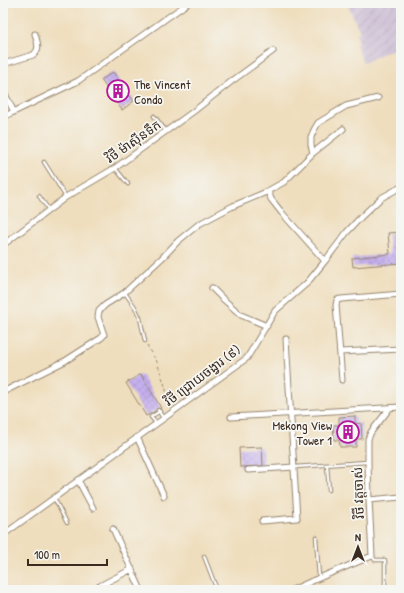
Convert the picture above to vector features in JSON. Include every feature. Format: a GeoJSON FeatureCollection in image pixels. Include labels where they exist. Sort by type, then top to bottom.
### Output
{"type":"FeatureCollection","features":[{"type":"Feature","properties":{"kind":"street"},"geometry":{"type":"LineString","coordinates":[[3,117],[78,81],[188,3]]}},
{"type":"Feature","properties":{"kind":"street"},"geometry":{"type":"LineString","coordinates":[[3,64],[33,55],[37,52],[38,48],[35,34]]}},
{"type":"Feature","properties":{"kind":"street","name":"វិថី ម៉ាស៊ីនទឹក"},"geometry":{"type":"LineString","coordinates":[[3,245],[66,197],[115,168],[194,111],[273,51]]}},
{"type":"Feature","properties":{"kind":"street"},"geometry":{"type":"LineString","coordinates":[[3,90],[14,112]]}},
{"type":"Feature","properties":{"kind":"street"},"geometry":{"type":"LineString","coordinates":[[313,153],[310,145],[311,137],[318,123],[346,106],[378,98]]}},
{"type":"Feature","properties":{"kind":"street"},"geometry":{"type":"LineString","coordinates":[[3,392],[65,361],[101,338],[104,335],[98,317],[99,311],[105,304],[124,293],[178,241],[199,224],[284,182],[313,153],[343,129]]}},
{"type":"Feature","properties":{"kind":"street","name":"វិថី ជ្រោយចង្វារ (៩)"},"geometry":{"type":"LineString","coordinates":[[3,534],[247,358],[277,309],[307,283],[347,232],[361,217],[381,198],[401,187]]}},
{"type":"Feature","properties":{"kind":"street"},"geometry":{"type":"LineString","coordinates":[[268,191],[271,199],[282,213],[325,261]]}},
{"type":"Feature","properties":{"kind":"street"},"geometry":{"type":"LineString","coordinates":[[212,288],[241,314],[267,326]]}},
{"type":"Feature","properties":{"kind":"street"},"geometry":{"type":"LineString","coordinates":[[342,380],[336,304],[337,300],[401,294]]}},
{"type":"Feature","properties":{"kind":"street"},"geometry":{"type":"LineString","coordinates":[[262,520],[297,518],[286,338]]}},
{"type":"Feature","properties":{"kind":"street"},"geometry":{"type":"LineString","coordinates":[[340,352],[401,349]]}},
{"type":"Feature","properties":{"kind":"street"},"geometry":{"type":"LineString","coordinates":[[231,417],[401,407]]}},
{"type":"Feature","properties":{"kind":"street","name":"វិថី វត្តចាស់"},"geometry":{"type":"LineString","coordinates":[[372,556],[368,439],[371,432],[390,408]]}},
{"type":"Feature","properties":{"kind":"street"},"geometry":{"type":"LineString","coordinates":[[137,437],[164,496]]}},
{"type":"Feature","properties":{"kind":"street"},"geometry":{"type":"LineString","coordinates":[[248,470],[294,467]]}},
{"type":"Feature","properties":{"kind":"street"},"geometry":{"type":"LineString","coordinates":[[78,480],[93,508]]}},
{"type":"Feature","properties":{"kind":"street"},"geometry":{"type":"LineString","coordinates":[[369,500],[401,497]]}},
{"type":"Feature","properties":{"kind":"street"},"geometry":{"type":"LineString","coordinates":[[113,529],[141,590]]}},
{"type":"Feature","properties":{"kind":"street"},"geometry":{"type":"LineString","coordinates":[[292,590],[372,556]]}},
{"type":"Feature","properties":{"kind":"street"},"geometry":{"type":"LineString","coordinates":[[92,590],[132,569]]}},
{"type":"Feature","properties":{"kind":"lane"},"geometry":{"type":"LineString","coordinates":[[154,116],[166,131]]}},
{"type":"Feature","properties":{"kind":"lane"},"geometry":{"type":"LineString","coordinates":[[44,162],[66,197]]}},
{"type":"Feature","properties":{"kind":"lane"},"geometry":{"type":"LineString","coordinates":[[115,168],[128,184]]}},
{"type":"Feature","properties":{"kind":"lane"},"geometry":{"type":"LineString","coordinates":[[39,196],[50,210]]}},
{"type":"Feature","properties":{"kind":"lane"},"geometry":{"type":"LineString","coordinates":[[124,293],[135,307],[140,318],[146,341]]}},
{"type":"Feature","properties":{"kind":"lane"},"geometry":{"type":"LineString","coordinates":[[156,424],[151,417],[159,411],[164,418]]}},
{"type":"Feature","properties":{"kind":"lane"},"geometry":{"type":"LineString","coordinates":[[294,467],[368,462]]}},
{"type":"Feature","properties":{"kind":"lane"},"geometry":{"type":"LineString","coordinates":[[327,465],[329,490]]}},
{"type":"Feature","properties":{"kind":"lane"},"geometry":{"type":"LineString","coordinates":[[54,498],[67,523]]}},
{"type":"Feature","properties":{"kind":"lane"},"geometry":{"type":"LineString","coordinates":[[316,537],[319,578]]}},
{"type":"Feature","properties":{"kind":"lane"},"geometry":{"type":"LineString","coordinates":[[204,556],[217,590]]}},
{"type":"Feature","properties":{"kind":"lane"},"geometry":{"type":"LineString","coordinates":[[372,556],[375,560],[385,560],[385,590]]}},
{"type":"Feature","properties":{"kind":"path"},"geometry":{"type":"LineString","coordinates":[[146,341],[152,355],[156,359],[165,386],[171,413]]}},
{"type":"Feature","properties":{"kind":"shaded area"},"geometry":{"type":"Polygon","coordinates":[[[347,3],[401,3],[401,45],[363,63],[356,44],[359,43],[356,34],[360,32],[347,3]]]}},
{"type":"Feature","properties":{"kind":"building","name":"The Vincent Condo"},"geometry":{"type":"Polygon","coordinates":[[[113,72],[134,101],[122,110],[101,80],[113,72]]]}},
{"type":"Feature","properties":{"kind":"building"},"geometry":{"type":"Polygon","coordinates":[[[401,232],[401,263],[353,267],[352,258],[390,254],[388,233],[401,232]]]}},
{"type":"Feature","properties":{"kind":"building"},"geometry":{"type":"Polygon","coordinates":[[[141,374],[161,408],[146,416],[126,383],[141,374]]]}},
{"type":"Feature","properties":{"kind":"building","name":"Mekong View Tower 1"},"geometry":{"type":"Polygon","coordinates":[[[355,416],[355,424],[361,423],[362,439],[356,439],[356,447],[340,447],[339,440],[334,440],[333,425],[339,425],[339,417],[355,416]]]}},
{"type":"Feature","properties":{"kind":"building"},"geometry":{"type":"Polygon","coordinates":[[[262,447],[263,466],[240,467],[239,448],[262,447]]]}},
{"type":"Feature","properties":{"kind":"place","name":"The Vincent Condo"},"geometry":{"type":"Point","coordinates":[118,91]}},
{"type":"Feature","properties":{"kind":"place","name":"Mekong View Tower 1"},"geometry":{"type":"Point","coordinates":[348,432]}}]}
